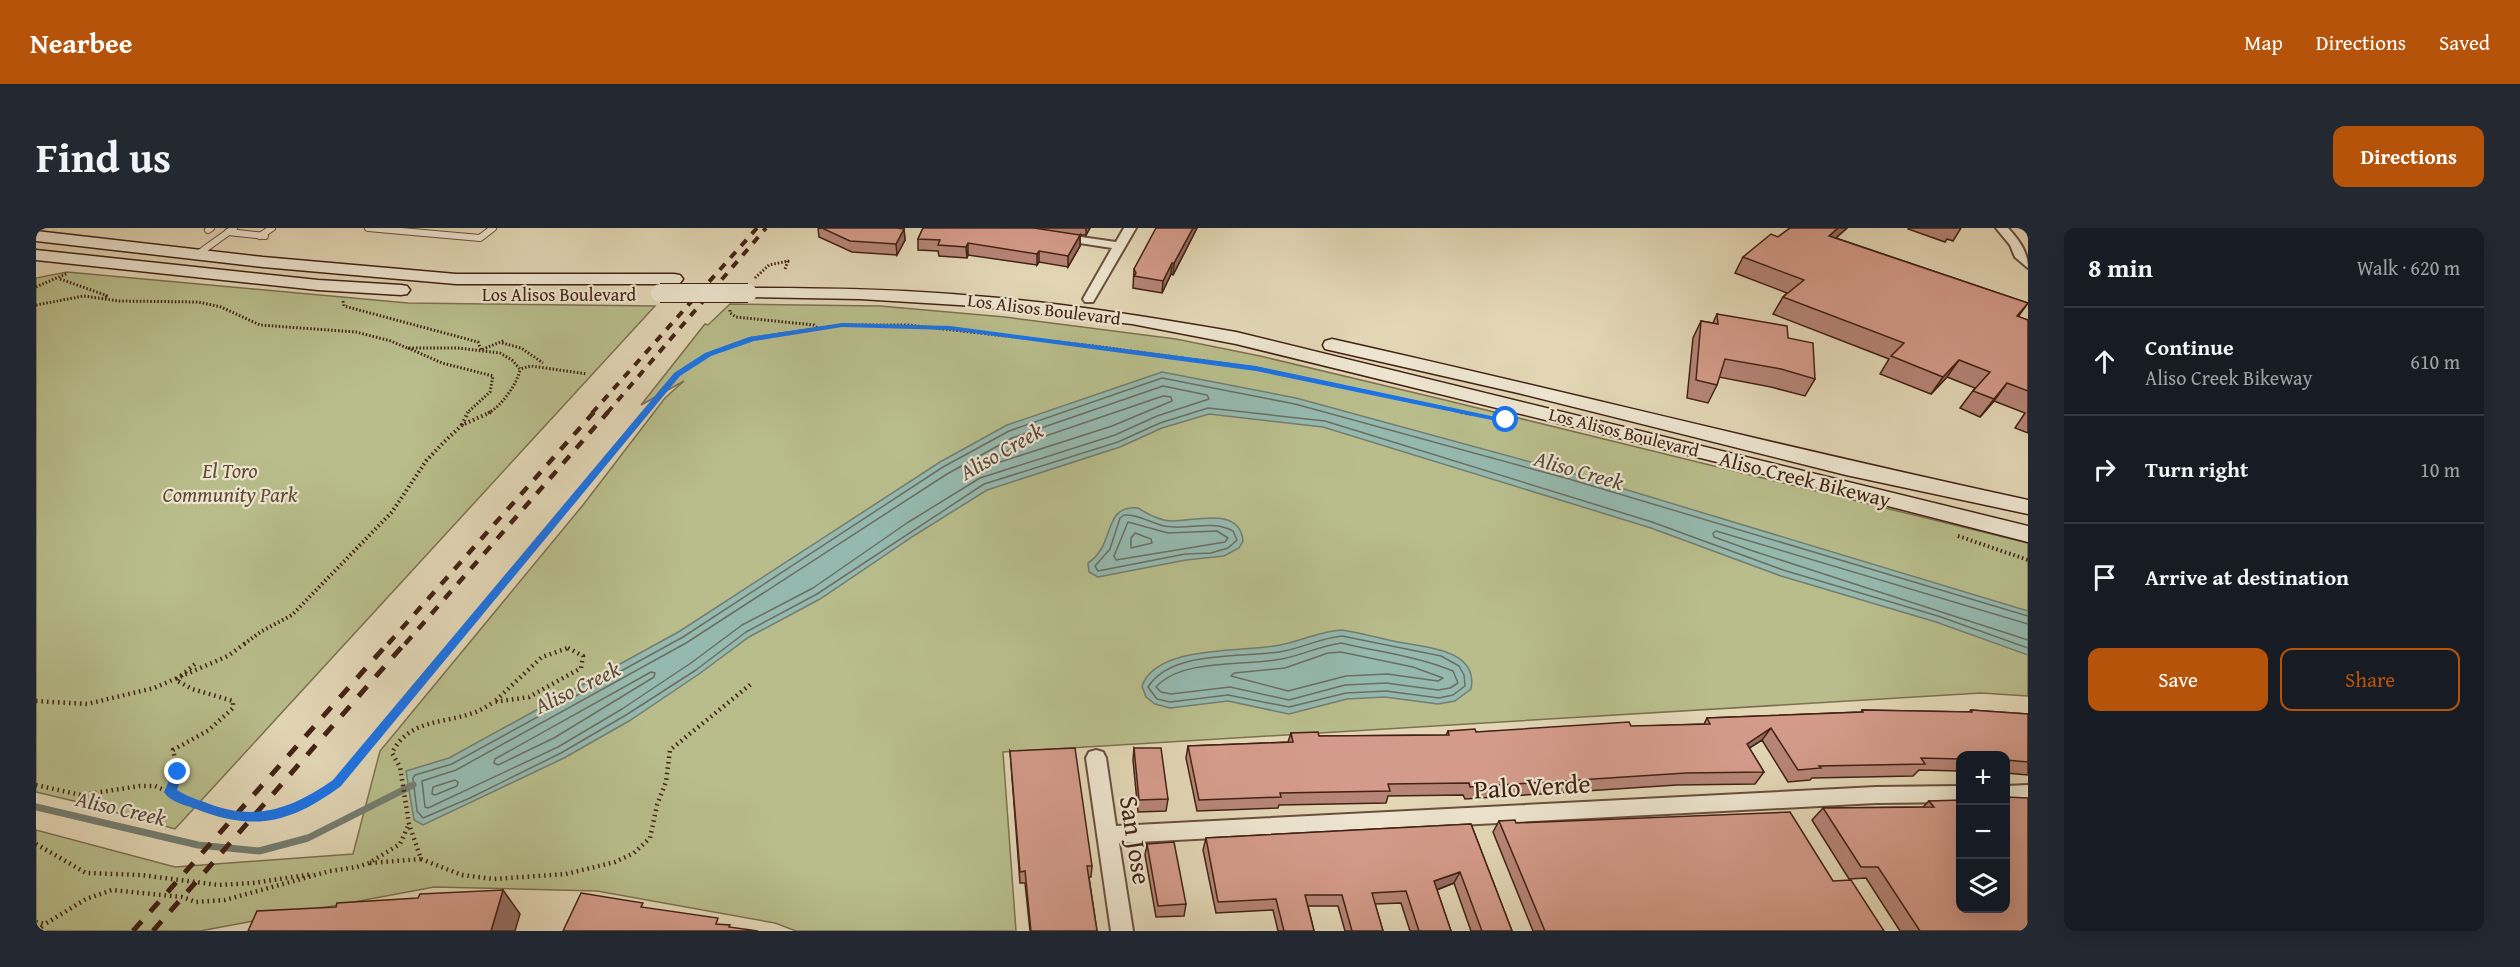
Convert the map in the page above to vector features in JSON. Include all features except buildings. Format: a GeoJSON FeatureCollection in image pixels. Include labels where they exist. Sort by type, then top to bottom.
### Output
{"type":"FeatureCollection","features":[{"type":"Feature","properties":{"kind":"main road"},"geometry":{"type":"LineString","coordinates":[[36,268],[54,257],[77,234],[101,228]]}},
{"type":"Feature","properties":{"kind":"main road","name":"Los Alisos Boulevard"},"geometry":{"type":"LineString","coordinates":[[36,236],[56,238],[77,234],[263,262],[456,279],[674,279],[975,301],[1132,319],[1236,338],[1721,456],[2028,534]]}},
{"type":"Feature","properties":{"kind":"main road"},"geometry":{"type":"LineString","coordinates":[[36,249],[56,238]]}},
{"type":"Feature","properties":{"kind":"main road","name":"Los Alisos Boulevard"},"geometry":{"type":"LineString","coordinates":[[36,255],[308,284],[534,296],[660,293],[754,285],[933,283],[1089,299],[1186,313],[1285,334],[1519,387],[1846,468],[2028,507]]}},
{"type":"Feature","properties":{"kind":"street"},"geometry":{"type":"LineString","coordinates":[[1089,299],[1130,228]]}},
{"type":"Feature","properties":{"kind":"street"},"geometry":{"type":"LineString","coordinates":[[2002,228],[2016,244],[2019,255],[2028,264]]}},
{"type":"Feature","properties":{"kind":"street"},"geometry":{"type":"LineString","coordinates":[[1052,235],[1119,246]]}},
{"type":"Feature","properties":{"kind":"street","name":"San Jose"},"geometry":{"type":"LineString","coordinates":[[1096,758],[1122,931]]}},
{"type":"Feature","properties":{"kind":"street"},"geometry":{"type":"LineString","coordinates":[[2010,794],[2028,793]]}},
{"type":"Feature","properties":{"kind":"street","name":"Palo Verde"},"geometry":{"type":"LineString","coordinates":[[1107,835],[1876,795],[1956,794]]}},
{"type":"Feature","properties":{"kind":"lane"},"geometry":{"type":"LineString","coordinates":[[198,254],[231,230],[263,236],[272,228]]}},
{"type":"Feature","properties":{"kind":"lane"},"geometry":{"type":"LineString","coordinates":[[368,228],[480,238],[493,228]]}},
{"type":"Feature","properties":{"kind":"path"},"geometry":{"type":"LineString","coordinates":[[785,269],[788,261]]}},
{"type":"Feature","properties":{"kind":"path"},"geometry":{"type":"LineString","coordinates":[[36,287],[60,279],[108,296],[102,298]]}},
{"type":"Feature","properties":{"kind":"path"},"geometry":{"type":"LineString","coordinates":[[36,305],[68,298],[198,302],[221,307],[260,325],[356,332],[391,341],[442,363],[493,376],[495,386],[492,393],[465,417],[462,425]]}},
{"type":"Feature","properties":{"kind":"path"},"geometry":{"type":"LineString","coordinates":[[345,299],[342,302],[344,306],[478,342],[481,350]]}},
{"type":"Feature","properties":{"kind":"path"},"geometry":{"type":"LineString","coordinates":[[36,786],[80,795],[150,786],[165,788],[224,815],[264,818],[315,799],[337,783],[677,375],[708,354],[752,339],[842,325],[950,328],[1256,368],[1477,415]]}},
{"type":"Feature","properties":{"kind":"path"},"geometry":{"type":"LineString","coordinates":[[481,350],[503,341],[521,348],[543,363]]}},
{"type":"Feature","properties":{"kind":"path"},"geometry":{"type":"LineString","coordinates":[[36,701],[87,704],[136,694],[176,680],[228,656],[262,632],[292,615],[392,512],[426,461],[462,425],[495,410],[519,376],[520,369],[512,360],[500,353],[481,350],[407,348]]}},
{"type":"Feature","properties":{"kind":"path"},"geometry":{"type":"LineString","coordinates":[[520,369],[531,366],[587,374]]}},
{"type":"Feature","properties":{"kind":"path"},"geometry":{"type":"LineString","coordinates":[[1956,536],[2028,560]]}},
{"type":"Feature","properties":{"kind":"path"},"geometry":{"type":"LineString","coordinates":[[421,859],[409,824],[400,767],[392,753],[398,741],[412,729],[475,713],[494,702],[523,676],[536,660],[553,651],[568,648],[583,657],[581,668],[558,683],[523,699],[503,703],[494,702]]}},
{"type":"Feature","properties":{"kind":"path"},"geometry":{"type":"LineString","coordinates":[[176,680],[195,664]]}},
{"type":"Feature","properties":{"kind":"path"},"geometry":{"type":"LineString","coordinates":[[170,792],[178,772],[173,750],[201,735],[233,708],[233,701],[192,689],[176,680]]}},
{"type":"Feature","properties":{"kind":"path"},"geometry":{"type":"LineString","coordinates":[[37,931],[86,899],[112,890],[182,897],[196,902],[225,900],[369,863],[421,859],[475,878],[567,875],[601,867],[632,853],[646,843],[653,833],[656,807],[666,782],[670,750],[751,684]]}},
{"type":"Feature","properties":{"kind":"path"},"geometry":{"type":"LineString","coordinates":[[369,863],[400,844],[409,824]]}},
{"type":"Feature","properties":{"kind":"path"},"geometry":{"type":"LineString","coordinates":[[36,844],[86,873],[141,875],[219,885],[253,883],[346,868]]}},
{"type":"Feature","properties":{"kind":"path"},"geometry":{"type":"LineString","coordinates":[[36,922],[45,924]]}},
{"type":"Feature","properties":{"kind":"green space","name":"El Toro Community Park"},"geometry":{"type":"Polygon","coordinates":[[[67,272],[408,303],[655,306],[175,829],[36,792],[36,278],[67,272]]]}},
{"type":"Feature","properties":{"kind":"green space"},"geometry":{"type":"Polygon","coordinates":[[[730,304],[880,306],[1005,317],[1176,339],[1260,356],[1445,400],[2028,543],[2028,696],[1981,693],[1003,752],[1016,931],[796,931],[775,923],[597,891],[434,887],[200,931],[36,931],[36,830],[175,867],[353,854],[380,751],[583,505],[665,398],[684,381],[641,405],[705,324],[708,325],[730,304]]]}},
{"type":"Feature","properties":{"kind":"water"},"geometry":{"type":"Polygon","coordinates":[[[1162,372],[1296,398],[1571,473],[2028,611],[2028,655],[1936,622],[1781,576],[1651,528],[1323,427],[1209,414],[1162,428],[1120,447],[987,490],[820,599],[749,637],[629,721],[564,758],[423,825],[414,820],[406,771],[449,758],[680,631],[940,462],[1007,425],[1162,372]]]}},
{"type":"Feature","properties":{"kind":"water"},"geometry":{"type":"Polygon","coordinates":[[[1138,508],[1154,517],[1168,521],[1225,519],[1234,523],[1240,530],[1243,541],[1239,548],[1224,556],[1186,560],[1098,577],[1089,572],[1088,563],[1103,546],[1114,519],[1126,509],[1138,508]]]}},
{"type":"Feature","properties":{"kind":"water"},"geometry":{"type":"Polygon","coordinates":[[[1342,630],[1447,652],[1467,665],[1471,676],[1471,689],[1455,701],[1438,704],[1385,697],[1347,699],[1289,714],[1228,701],[1170,708],[1155,704],[1146,697],[1142,686],[1151,673],[1165,663],[1183,657],[1280,645],[1326,632],[1342,630]]]}},
{"type":"Feature","properties":{"kind":"waterway","name":"Aliso Creek"},"geometry":{"type":"LineString","coordinates":[[36,807],[198,845],[259,851],[308,838],[413,785]]}},
{"type":"Feature","properties":{"kind":"railway"},"geometry":{"type":"LineString","coordinates":[[592,413],[757,228]]}},
{"type":"Feature","properties":{"kind":"railway"},"geometry":{"type":"LineString","coordinates":[[607,413],[766,228]]}},
{"type":"Feature","properties":{"kind":"railway"},"geometry":{"type":"LineString","coordinates":[[388,644],[594,412]]}},
{"type":"Feature","properties":{"kind":"railway"},"geometry":{"type":"LineString","coordinates":[[405,644],[608,412]]}},
{"type":"Feature","properties":{"kind":"railway"},"geometry":{"type":"LineString","coordinates":[[133,931],[389,642]]}},
{"type":"Feature","properties":{"kind":"railway"},"geometry":{"type":"LineString","coordinates":[[153,931],[406,642]]}},
{"type":"Feature","properties":{"kind":"route"},"geometry":{"type":"LineString","coordinates":[[178,772],[170,792],[178,797],[224,815],[264,818],[315,799],[337,783],[677,375],[691,363],[733,344],[777,334],[842,325],[909,325],[950,328],[1256,368],[1506,420]]}}]}
